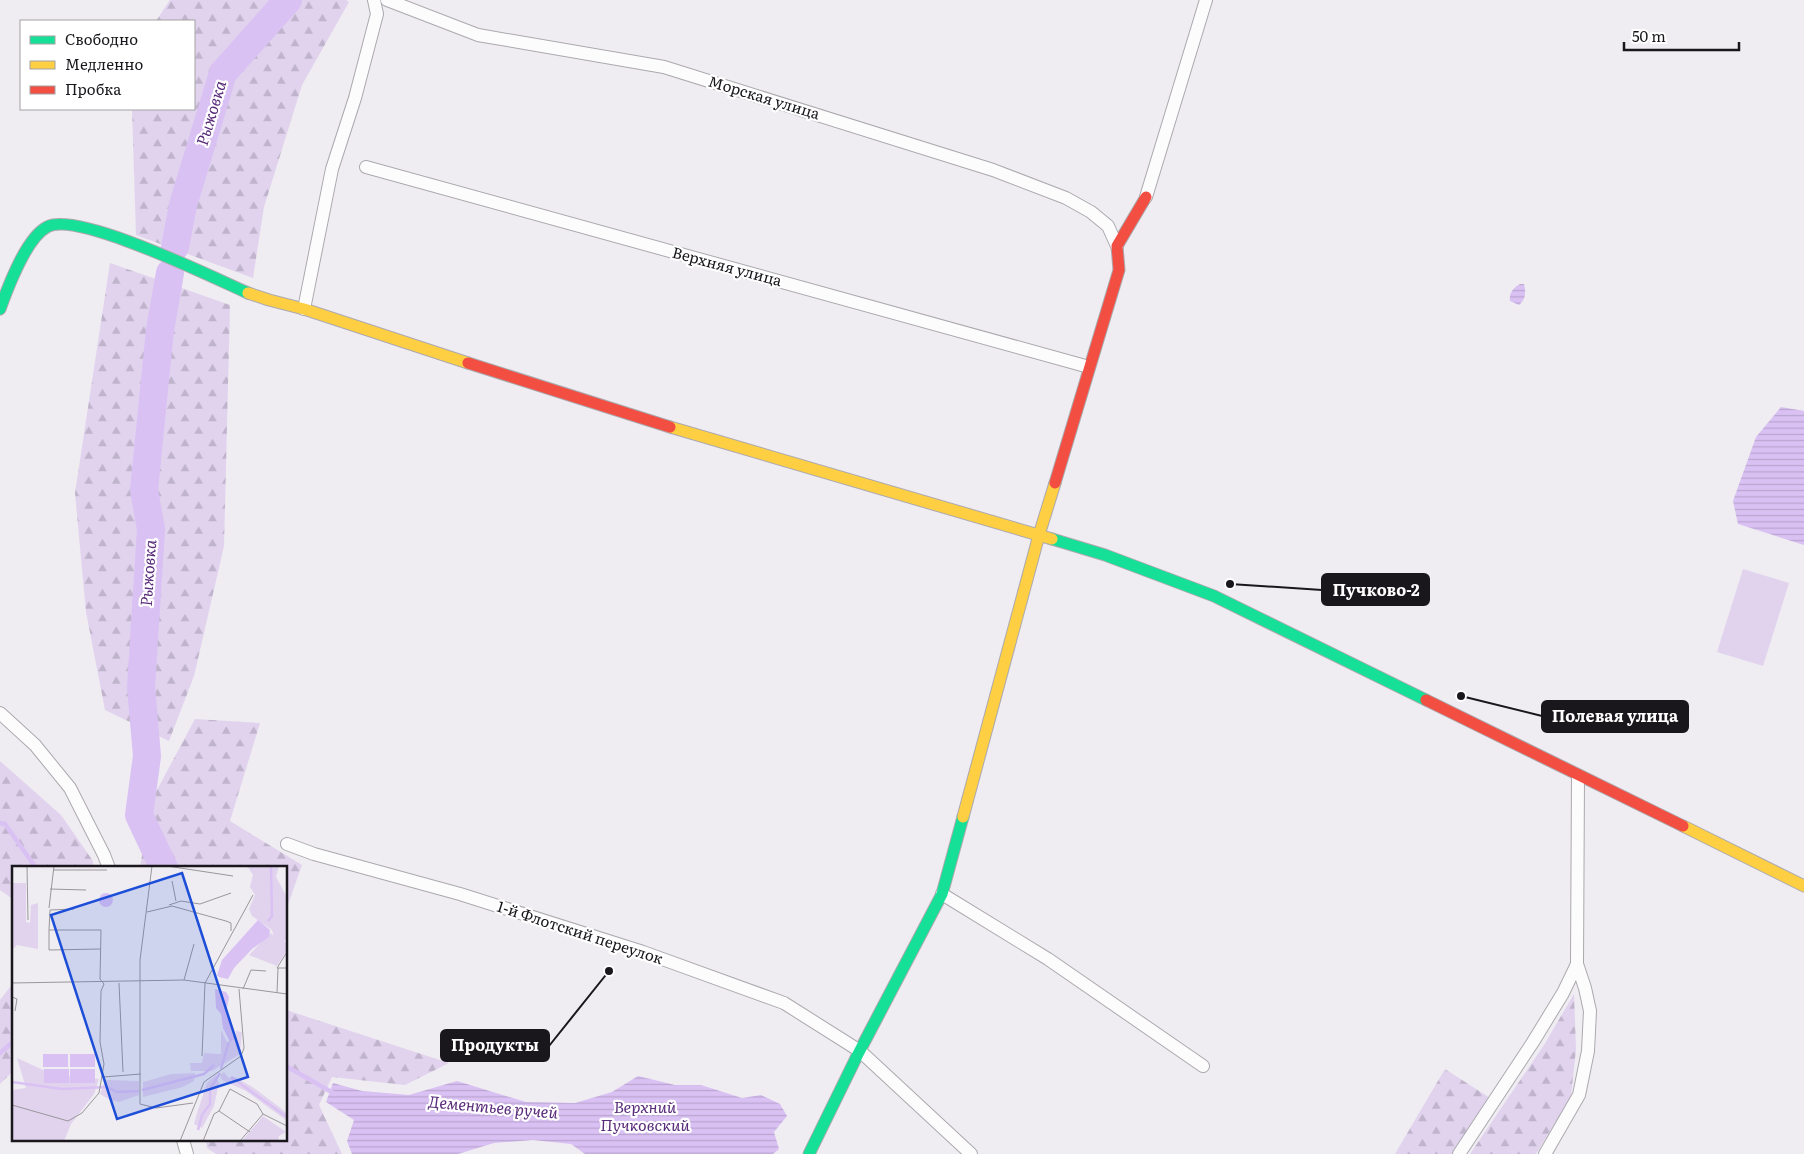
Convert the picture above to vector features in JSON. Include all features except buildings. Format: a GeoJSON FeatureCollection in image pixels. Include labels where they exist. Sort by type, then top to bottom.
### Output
{"type":"FeatureCollection","features":[{"type":"Feature","properties":{"kind":"street"},"geometry":{"type":"LineString","coordinates":[[304,309],[332,169],[355,98],[378,14],[374,0]]}},
{"type":"Feature","properties":{"kind":"street","name":"Морская улица"},"geometry":{"type":"LineString","coordinates":[[387,0],[478,35],[664,67],[993,170],[1066,198],[1091,212],[1108,226],[1117,246]]}},
{"type":"Feature","properties":{"kind":"street"},"geometry":{"type":"LineString","coordinates":[[809,1154],[860,1051],[942,894],[1039,534],[1119,270],[1117,246],[1146,197],[1206,0]]}},
{"type":"Feature","properties":{"kind":"street","name":"Верхняя улица"},"geometry":{"type":"LineString","coordinates":[[366,167],[1089,368]]}},
{"type":"Feature","properties":{"kind":"street"},"geometry":{"type":"LineString","coordinates":[[0,309],[17,267],[33,239],[47,225],[63,223],[91,228],[166,257],[251,294],[304,309],[624,414],[1039,534],[1105,555],[1214,596],[1804,886]]}},
{"type":"Feature","properties":{"kind":"street"},"geometry":{"type":"LineString","coordinates":[[0,713],[35,745],[70,788],[108,866]]}},
{"type":"Feature","properties":{"kind":"street"},"geometry":{"type":"LineString","coordinates":[[1546,1154],[1579,1095],[1588,1051],[1590,1011],[1586,988],[1577,964],[1578,776]]}},
{"type":"Feature","properties":{"kind":"street","name":"1-й Флотский переулок"},"geometry":{"type":"LineString","coordinates":[[287,844],[314,854],[460,894],[653,956],[784,1003],[860,1051],[971,1154]]}},
{"type":"Feature","properties":{"kind":"street"},"geometry":{"type":"LineString","coordinates":[[942,894],[1048,959],[1203,1066]]}},
{"type":"Feature","properties":{"kind":"street"},"geometry":{"type":"LineString","coordinates":[[1459,1154],[1564,993],[1577,964]]}},
{"type":"Feature","properties":{"kind":"green space"},"geometry":{"type":"Polygon","coordinates":[[[170,0],[346,0],[349,2],[302,85],[264,207],[253,278],[136,235],[132,110],[195,110],[195,20],[157,20],[170,0]]]}},
{"type":"Feature","properties":{"kind":"green space"},"geometry":{"type":"Polygon","coordinates":[[[110,263],[230,305],[224,546],[194,676],[169,741],[105,710],[86,612],[75,493],[110,263]]]}},
{"type":"Feature","properties":{"kind":"green space"},"geometry":{"type":"Polygon","coordinates":[[[1743,569],[1789,583],[1763,666],[1717,652],[1743,569]]]}},
{"type":"Feature","properties":{"kind":"green space"},"geometry":{"type":"Polygon","coordinates":[[[195,719],[260,723],[230,821],[302,865],[288,904],[288,866],[140,866],[150,803],[195,719]]]}},
{"type":"Feature","properties":{"kind":"green space"},"geometry":{"type":"Polygon","coordinates":[[[0,761],[61,815],[93,861],[93,866],[12,866],[12,899],[0,890],[0,761]]]}},
{"type":"Feature","properties":{"kind":"green space"},"geometry":{"type":"Polygon","coordinates":[[[12,985],[12,1072],[0,1084],[0,1000],[12,985]]]}},
{"type":"Feature","properties":{"kind":"green space"},"geometry":{"type":"Polygon","coordinates":[[[1574,994],[1576,1049],[1571,1096],[1536,1154],[1470,1154],[1544,1045],[1574,994]]]}},
{"type":"Feature","properties":{"kind":"green space"},"geometry":{"type":"Polygon","coordinates":[[[288,1011],[449,1063],[405,1085],[332,1077],[319,1105],[342,1154],[216,1154],[207,1148],[206,1142],[288,1142],[288,1011]]]}},
{"type":"Feature","properties":{"kind":"green space"},"geometry":{"type":"Polygon","coordinates":[[[1445,1069],[1490,1098],[1452,1154],[1395,1154],[1445,1069]]]}},
{"type":"Feature","properties":{"kind":"water"},"geometry":{"type":"Polygon","coordinates":[[[1524,284],[1525,293],[1519,305],[1510,301],[1510,296],[1515,287],[1524,284]]]}},
{"type":"Feature","properties":{"kind":"water"},"geometry":{"type":"Polygon","coordinates":[[[1781,407],[1804,411],[1804,545],[1738,524],[1733,501],[1756,437],[1781,407]]]}},
{"type":"Feature","properties":{"kind":"water","name":"Верхний Пучковский"},"geometry":{"type":"Polygon","coordinates":[[[638,1076],[675,1085],[701,1085],[742,1098],[761,1095],[780,1104],[787,1116],[774,1132],[779,1149],[773,1154],[585,1154],[571,1144],[533,1140],[494,1143],[458,1154],[352,1154],[347,1141],[354,1120],[326,1102],[333,1083],[362,1091],[409,1095],[457,1081],[526,1102],[575,1103],[612,1092],[638,1076]]]}},
{"type":"Feature","properties":{"kind":"waterway","name":"Рыжовка"},"geometry":{"type":"LineString","coordinates":[[175,247],[183,205],[223,73],[288,0]]}},
{"type":"Feature","properties":{"kind":"waterway","name":"Рыжовка"},"geometry":{"type":"LineString","coordinates":[[163,866],[139,815],[147,756],[141,687],[151,529],[144,490],[160,330],[170,273]]}},
{"type":"Feature","properties":{"kind":"waterway","name":"Дементьев ручей"},"geometry":{"type":"LineString","coordinates":[[0,823],[5,824],[35,866]]}},
{"type":"Feature","properties":{"kind":"waterway"},"geometry":{"type":"LineString","coordinates":[[0,1053],[12,1043]]}},
{"type":"Feature","properties":{"kind":"waterway","name":"Дементьев ручей"},"geometry":{"type":"LineString","coordinates":[[288,1067],[335,1094]]}},
{"type":"Feature","properties":{"kind":"traffic: fast"},"geometry":{"type":"LineString","coordinates":[[0,309],[19,264],[32,241],[47,227],[63,224],[114,236],[177,261],[248,293]]}},
{"type":"Feature","properties":{"kind":"traffic: fast"},"geometry":{"type":"LineString","coordinates":[[1052,539],[1105,555],[1214,596],[1426,700]]}},
{"type":"Feature","properties":{"kind":"traffic: fast"},"geometry":{"type":"LineString","coordinates":[[809,1154],[857,1056],[942,894],[963,817]]}},
{"type":"Feature","properties":{"kind":"traffic: slow"},"geometry":{"type":"LineString","coordinates":[[248,293],[304,309],[468,363]]}},
{"type":"Feature","properties":{"kind":"traffic: slow"},"geometry":{"type":"LineString","coordinates":[[670,427],[1052,539]]}},
{"type":"Feature","properties":{"kind":"traffic: slow"},"geometry":{"type":"LineString","coordinates":[[963,817],[1039,535],[1055,483]]}},
{"type":"Feature","properties":{"kind":"traffic: slow"},"geometry":{"type":"LineString","coordinates":[[1683,826],[1804,886]]}},
{"type":"Feature","properties":{"kind":"traffic: jam"},"geometry":{"type":"LineString","coordinates":[[1055,483],[1119,270],[1117,246],[1146,197]]}},
{"type":"Feature","properties":{"kind":"traffic: jam"},"geometry":{"type":"LineString","coordinates":[[468,363],[670,427]]}},
{"type":"Feature","properties":{"kind":"traffic: jam"},"geometry":{"type":"LineString","coordinates":[[1426,700],[1683,826]]}},
{"type":"Feature","properties":{"kind":"place","name":"Пучково-2"},"geometry":{"type":"Point","coordinates":[1230,584]}},
{"type":"Feature","properties":{"kind":"place","name":"Полевая улица"},"geometry":{"type":"Point","coordinates":[1461,696]}},
{"type":"Feature","properties":{"kind":"place","name":"Продукты"},"geometry":{"type":"Point","coordinates":[609,971]}}]}
